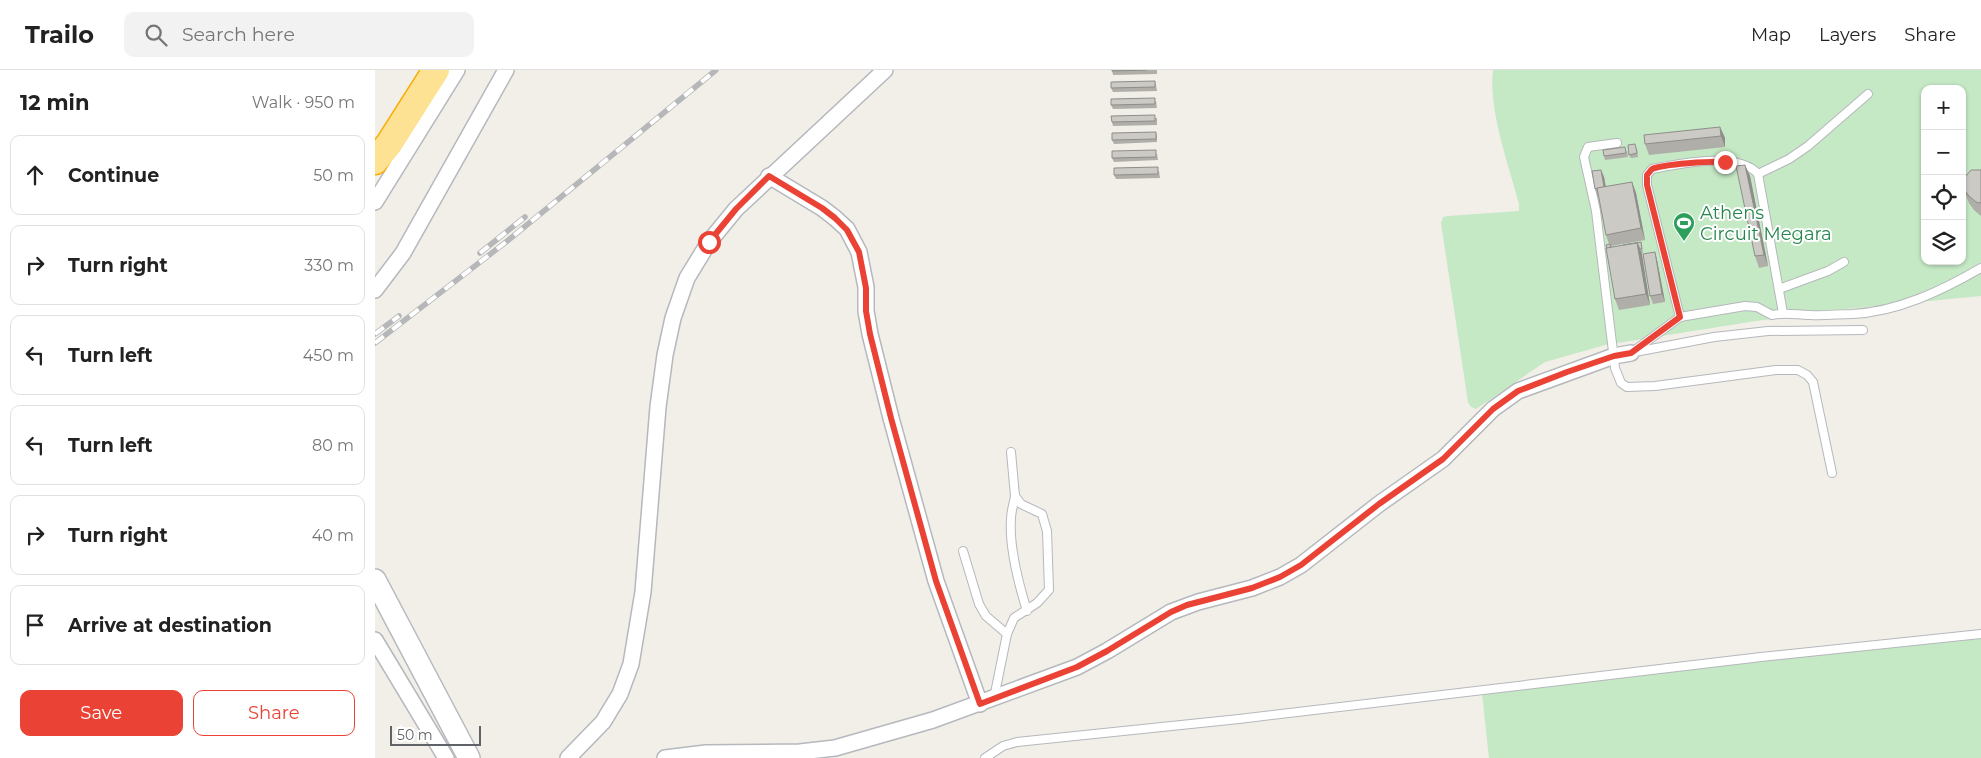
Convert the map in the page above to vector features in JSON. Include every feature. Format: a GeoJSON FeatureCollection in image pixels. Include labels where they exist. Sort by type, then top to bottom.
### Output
{"type":"FeatureCollection","features":[{"type":"Feature","properties":{"kind":"highway"},"geometry":{"type":"LineString","coordinates":[[375,161],[389,144],[436,70]]}},
{"type":"Feature","properties":{"kind":"main road"},"geometry":{"type":"LineString","coordinates":[[375,580],[469,758]]}},
{"type":"Feature","properties":{"kind":"street"},"geometry":{"type":"LineString","coordinates":[[375,202],[457,70]]}},
{"type":"Feature","properties":{"kind":"street"},"geometry":{"type":"LineString","coordinates":[[375,290],[403,253],[507,70]]}},
{"type":"Feature","properties":{"kind":"street"},"geometry":{"type":"LineString","coordinates":[[568,758],[603,722],[620,694],[631,664],[643,592],[658,407],[665,356],[673,318],[687,278],[709,242],[736,209],[769,176],[885,70]]}},
{"type":"Feature","properties":{"kind":"street"},"geometry":{"type":"LineString","coordinates":[[769,176],[835,218],[847,230],[859,252],[866,288],[866,311],[886,399],[936,581],[980,704]]}},
{"type":"Feature","properties":{"kind":"street"},"geometry":{"type":"LineString","coordinates":[[665,758],[706,753],[800,752],[835,748],[933,720],[1077,667],[1171,612],[1187,605],[1252,588],[1280,577],[1301,565],[1379,504],[1443,459],[1493,409],[1518,391],[1614,356],[1631,353]]}},
{"type":"Feature","properties":{"kind":"street"},"geometry":{"type":"LineString","coordinates":[[375,640],[446,758]]}},
{"type":"Feature","properties":{"kind":"lane"},"geometry":{"type":"LineString","coordinates":[[1758,174],[1789,159],[1822,136],[1868,94]]}},
{"type":"Feature","properties":{"kind":"lane"},"geometry":{"type":"LineString","coordinates":[[1617,142],[1588,147],[1585,157],[1596,211],[1617,376],[1621,383],[1627,387],[1655,386],[1776,370],[1798,370],[1807,375],[1813,382],[1832,473]]}},
{"type":"Feature","properties":{"kind":"lane"},"geometry":{"type":"LineString","coordinates":[[1680,317],[1647,185],[1647,175],[1652,169],[1711,161],[1741,163],[1753,167],[1758,174],[1783,313]]}},
{"type":"Feature","properties":{"kind":"lane"},"geometry":{"type":"LineString","coordinates":[[1779,289],[1828,271],[1844,262]]}},
{"type":"Feature","properties":{"kind":"lane"},"geometry":{"type":"LineString","coordinates":[[1631,353],[1680,317],[1745,306],[1757,307],[1773,315],[1783,313],[1810,315],[1856,314],[1882,310],[1950,286],[1981,268]]}},
{"type":"Feature","properties":{"kind":"lane"},"geometry":{"type":"LineString","coordinates":[[1631,353],[1714,337],[1768,330],[1863,330]]}},
{"type":"Feature","properties":{"kind":"lane"},"geometry":{"type":"LineString","coordinates":[[1011,452],[1015,496],[1011,519],[1013,542],[1018,580],[1027,611]]}},
{"type":"Feature","properties":{"kind":"lane"},"geometry":{"type":"LineString","coordinates":[[994,698],[1007,634],[1014,618],[1027,611],[1049,590],[1047,531],[1042,514],[1031,507],[1021,504],[1015,496]]}},
{"type":"Feature","properties":{"kind":"lane"},"geometry":{"type":"LineString","coordinates":[[963,551],[979,604],[986,616],[1007,634]]}},
{"type":"Feature","properties":{"kind":"lane"},"geometry":{"type":"LineString","coordinates":[[985,758],[1003,746],[1017,742],[1239,719],[1761,656],[1981,634]]}},
{"type":"Feature","properties":{"kind":"green space","name":"Athens Circuit Megara"},"geometry":{"type":"Polygon","coordinates":[[[1493,70],[1981,70],[1981,296],[1835,310],[1605,345],[1545,362],[1476,409],[1471,407],[1468,402],[1441,223],[1443,217],[1448,216],[1519,211],[1519,204],[1496,120],[1493,70]]]}},
{"type":"Feature","properties":{"kind":"green space"},"geometry":{"type":"Polygon","coordinates":[[[1981,637],[1981,758],[1489,758],[1482,693],[1765,659],[1981,637]]]}},
{"type":"Feature","properties":{"kind":"building"},"geometry":{"type":"Polygon","coordinates":[[[1112,70],[1146,70],[1112,71],[1112,70]]]}},
{"type":"Feature","properties":{"kind":"building"},"geometry":{"type":"Polygon","coordinates":[[[1155,81],[1155,87],[1111,88],[1111,82],[1155,81]]]}},
{"type":"Feature","properties":{"kind":"building"},"geometry":{"type":"Polygon","coordinates":[[[1155,98],[1155,104],[1111,105],[1111,99],[1155,98]]]}},
{"type":"Feature","properties":{"kind":"building"},"geometry":{"type":"Polygon","coordinates":[[[1155,115],[1155,121],[1112,122],[1111,116],[1155,115]]]}},
{"type":"Feature","properties":{"kind":"building"},"geometry":{"type":"Polygon","coordinates":[[[1720,127],[1721,136],[1645,144],[1644,135],[1720,127]]]}},
{"type":"Feature","properties":{"kind":"building"},"geometry":{"type":"Polygon","coordinates":[[[1156,132],[1156,139],[1112,140],[1112,133],[1156,132]]]}},
{"type":"Feature","properties":{"kind":"building"},"geometry":{"type":"Polygon","coordinates":[[[1635,144],[1637,153],[1629,155],[1628,145],[1635,144]]]}},
{"type":"Feature","properties":{"kind":"building"},"geometry":{"type":"Polygon","coordinates":[[[1625,147],[1626,153],[1604,156],[1603,150],[1625,147]]]}},
{"type":"Feature","properties":{"kind":"building"},"geometry":{"type":"Polygon","coordinates":[[[1156,150],[1156,157],[1112,158],[1112,151],[1156,150]]]}},
{"type":"Feature","properties":{"kind":"building"},"geometry":{"type":"Polygon","coordinates":[[[1745,165],[1764,255],[1755,256],[1736,166],[1745,165]]]}},
{"type":"Feature","properties":{"kind":"building"},"geometry":{"type":"Polygon","coordinates":[[[1158,167],[1158,174],[1114,175],[1114,168],[1158,167]]]}},
{"type":"Feature","properties":{"kind":"building"},"geometry":{"type":"Polygon","coordinates":[[[1601,170],[1604,187],[1595,189],[1592,171],[1601,170]]]}},
{"type":"Feature","properties":{"kind":"building"},"geometry":{"type":"Polygon","coordinates":[[[1971,170],[1981,170],[1981,203],[1976,202],[1966,192],[1966,176],[1971,170]]]}},
{"type":"Feature","properties":{"kind":"building"},"geometry":{"type":"Polygon","coordinates":[[[1632,182],[1641,228],[1606,235],[1597,188],[1632,182]]]}},
{"type":"Feature","properties":{"kind":"building"},"geometry":{"type":"Polygon","coordinates":[[[1641,242],[1642,249],[1640,249],[1637,243],[1623,245],[1641,242]]]}},
{"type":"Feature","properties":{"kind":"building"},"geometry":{"type":"Polygon","coordinates":[[[1637,243],[1646,294],[1615,299],[1606,248],[1637,243]]]}},
{"type":"Feature","properties":{"kind":"building"},"geometry":{"type":"Polygon","coordinates":[[[1655,252],[1662,294],[1650,296],[1643,254],[1655,252]]]}},
{"type":"Feature","properties":{"kind":"railway"},"geometry":{"type":"LineString","coordinates":[[375,343],[506,242],[716,70]]}},
{"type":"Feature","properties":{"kind":"railway"},"geometry":{"type":"LineString","coordinates":[[480,253],[525,217]]}},
{"type":"Feature","properties":{"kind":"railway"},"geometry":{"type":"LineString","coordinates":[[375,334],[399,316]]}},
{"type":"Feature","properties":{"kind":"place","name":"Athens Circuit Megara"},"geometry":{"type":"Point","coordinates":[1684,242]}},
{"type":"Feature","properties":{"kind":"route"},"geometry":{"type":"LineString","coordinates":[[709,242],[736,209],[769,176],[822,208],[835,218],[853,238],[864,272],[866,311],[870,334],[891,418],[936,581],[980,704],[1077,667],[1171,612],[1187,605],[1252,588],[1280,577],[1301,565],[1379,504],[1443,459],[1493,409],[1518,391],[1614,356],[1631,353],[1668,328],[1680,317],[1647,185],[1647,175],[1652,169],[1668,166],[1711,161],[1725,162]]}}]}
